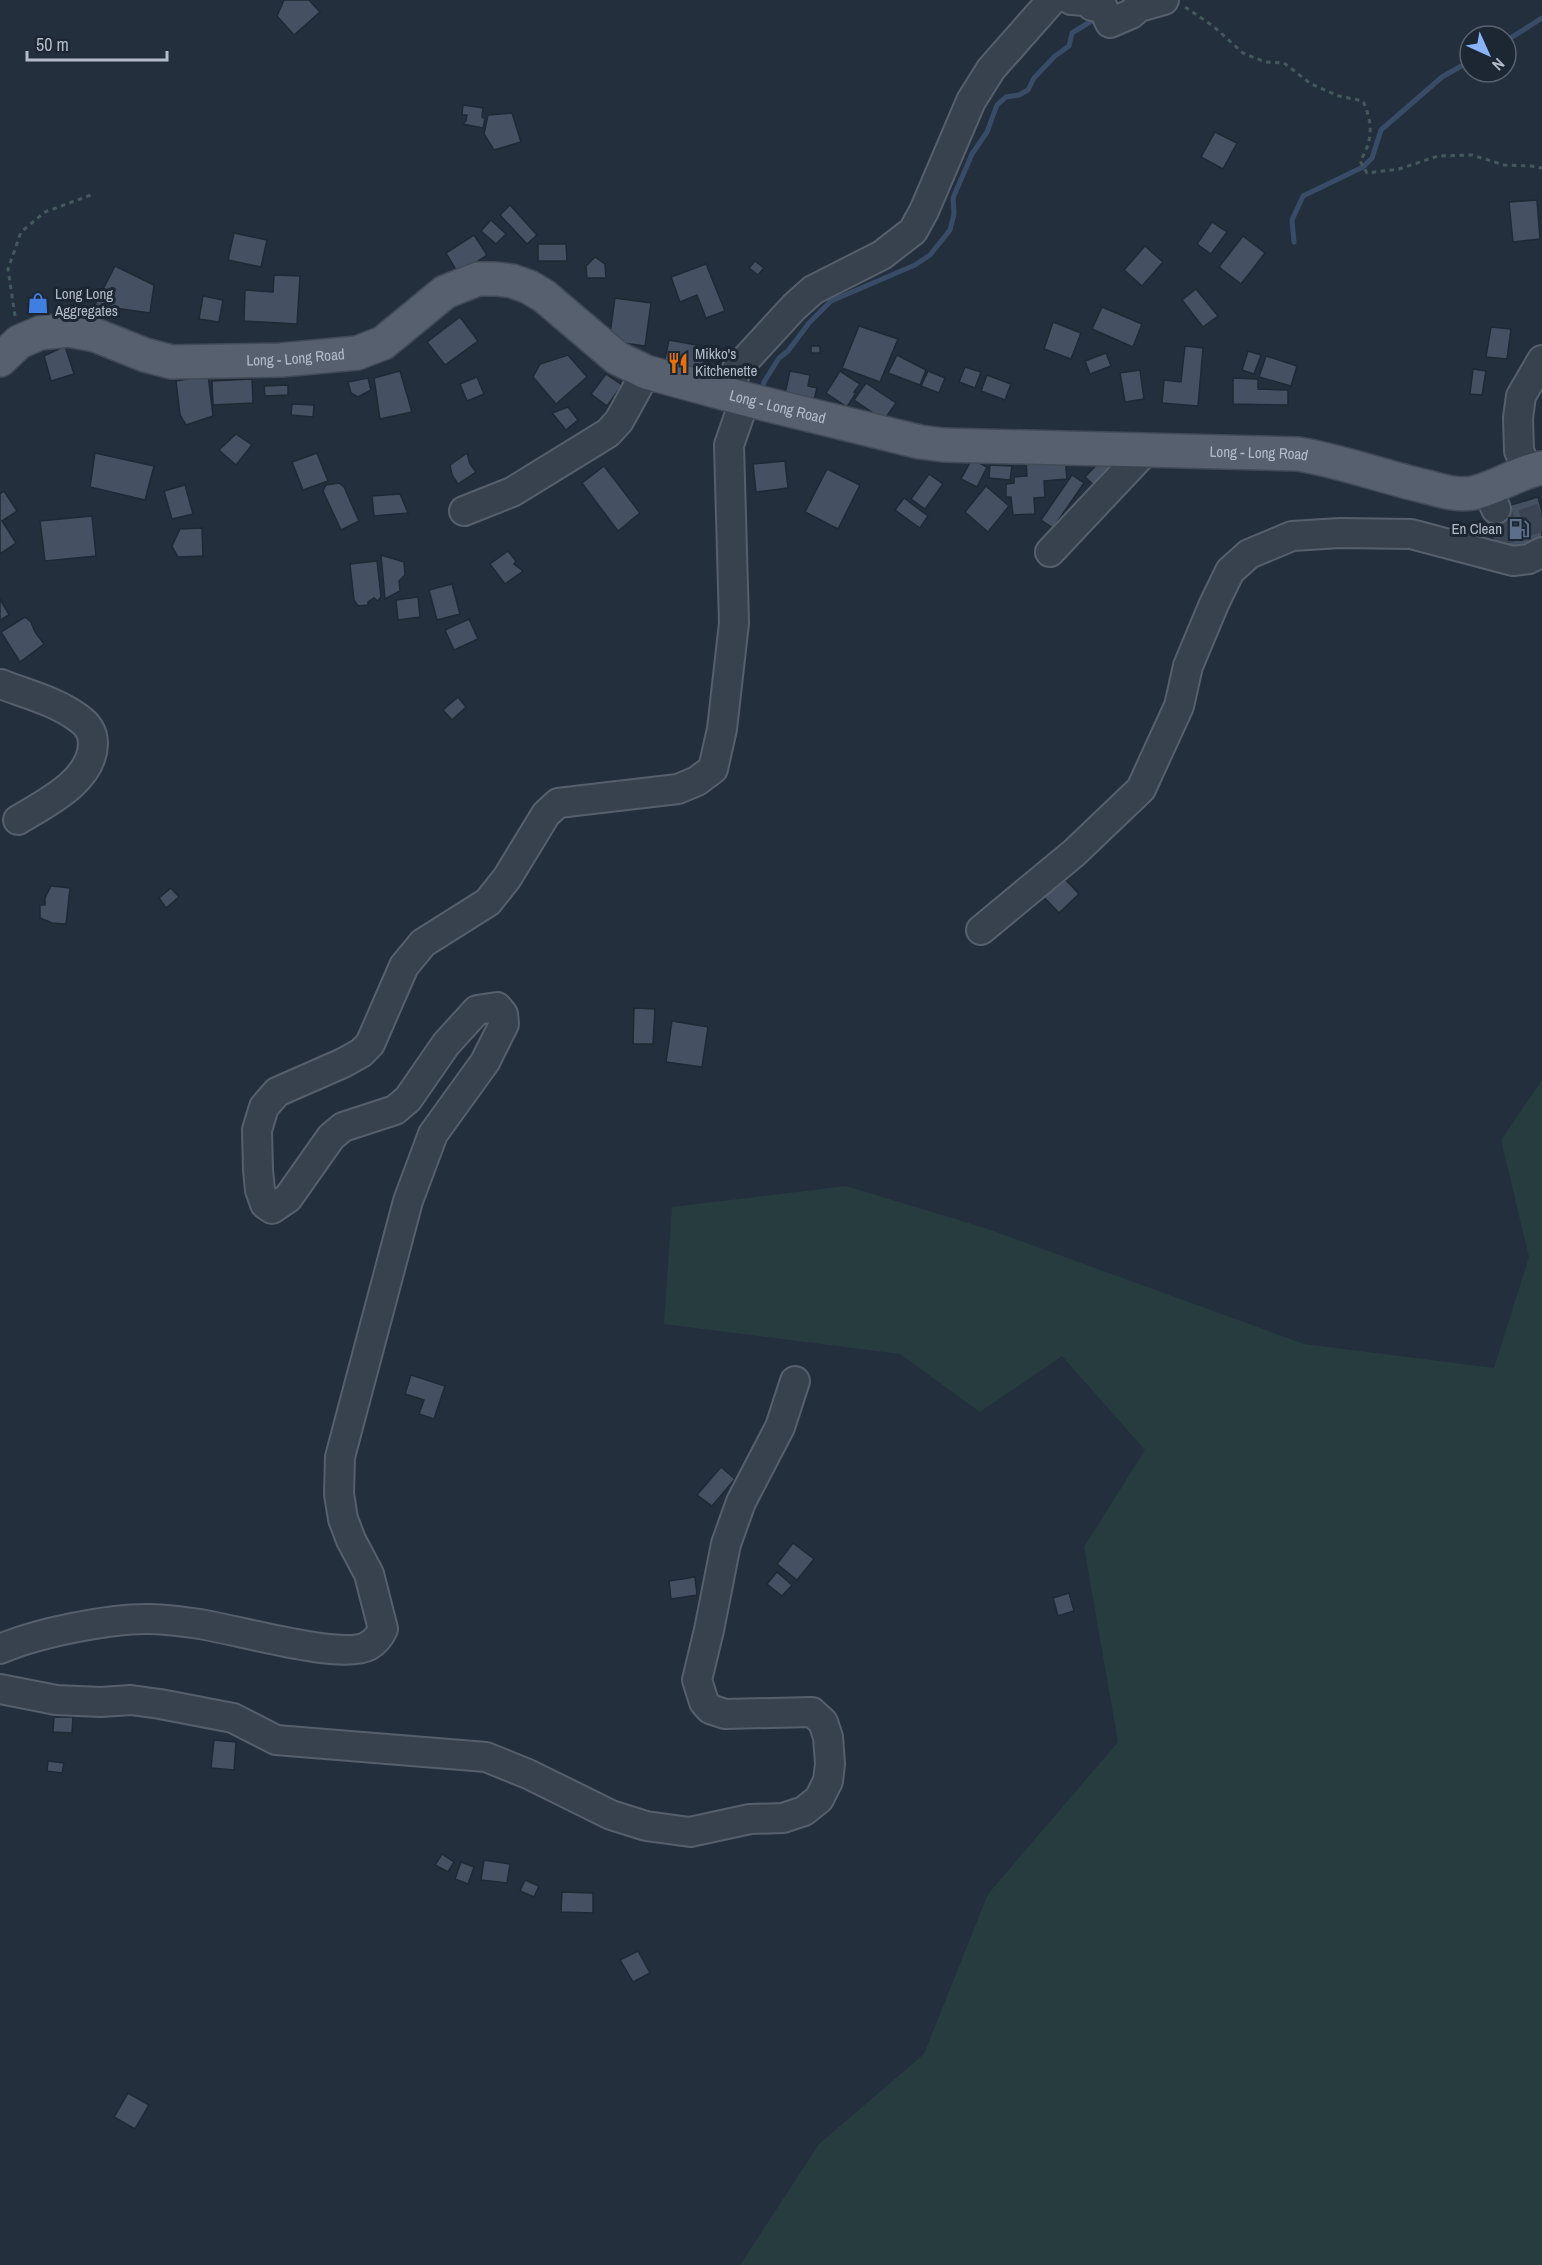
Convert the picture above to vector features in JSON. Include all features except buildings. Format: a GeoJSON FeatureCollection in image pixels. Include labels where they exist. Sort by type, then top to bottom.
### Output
{"type":"FeatureCollection","features":[{"type":"Feature","properties":{"kind":"main road","name":"Long - Long Road"},"geometry":{"type":"LineString","coordinates":[[9,351],[52,331],[81,331],[145,356],[172,362],[281,360],[357,352],[383,343],[444,292],[478,279],[496,279],[512,281],[529,287],[544,296],[616,358],[646,372],[897,438],[943,445],[1298,454],[1328,459],[1406,483],[1454,494],[1474,493],[1491,499],[1535,469]]}},
{"type":"Feature","properties":{"kind":"street"},"geometry":{"type":"LineString","coordinates":[[0,1649],[16,1642],[106,1622],[147,1619],[193,1623],[309,1646],[356,1649],[367,1647],[379,1637],[383,1629],[369,1574],[342,1519],[339,1494],[340,1457],[408,1201],[434,1134],[485,1062],[504,1024],[503,1014],[496,1007],[477,1010],[446,1044],[408,1099],[394,1110],[343,1127],[331,1137],[288,1198],[272,1209],[264,1204],[260,1190],[256,1130],[264,1107],[277,1092],[344,1063],[361,1053],[370,1044],[404,966],[423,943],[493,897],[546,814],[554,806],[558,803],[678,789],[709,774],[713,769],[722,729],[735,623],[729,445],[737,369],[794,307],[813,290],[882,255],[913,231],[924,211],[971,101],[991,69],[1052,0]]}},
{"type":"Feature","properties":{"kind":"street"},"geometry":{"type":"LineString","coordinates":[[1071,0],[1086,1],[1106,15],[1131,14],[1139,7],[1174,3]]}},
{"type":"Feature","properties":{"kind":"street"},"geometry":{"type":"LineString","coordinates":[[1535,469],[1519,451],[1518,418],[1521,396],[1542,360]]}},
{"type":"Feature","properties":{"kind":"street"},"geometry":{"type":"LineString","coordinates":[[464,511],[521,487],[608,433],[618,421],[646,372]]}},
{"type":"Feature","properties":{"kind":"street"},"geometry":{"type":"LineString","coordinates":[[1050,552],[1146,450]]}},
{"type":"Feature","properties":{"kind":"street"},"geometry":{"type":"LineString","coordinates":[[981,930],[1074,853],[1141,789],[1179,706],[1188,666],[1214,604],[1230,571],[1249,554],[1292,536],[1340,533],[1411,534],[1513,561],[1529,559],[1542,552]]}},
{"type":"Feature","properties":{"kind":"street"},"geometry":{"type":"LineString","coordinates":[[0,684],[54,705],[77,717],[90,728],[93,736],[93,753],[90,763],[77,778],[53,799],[18,820]]}},
{"type":"Feature","properties":{"kind":"street"},"geometry":{"type":"LineString","coordinates":[[0,1689],[56,1700],[101,1702],[131,1700],[170,1706],[233,1718],[276,1740],[486,1757],[528,1774],[611,1815],[646,1826],[690,1832],[750,1819],[783,1818],[804,1812],[819,1799],[828,1781],[830,1764],[828,1737],[819,1717],[812,1712],[725,1714],[710,1709],[704,1702],[697,1680],[726,1544],[741,1502],[780,1427],[795,1381]]}},
{"type":"Feature","properties":{"kind":"path"},"geometry":{"type":"LineString","coordinates":[[1174,3],[1191,9],[1243,53],[1265,62],[1284,63],[1311,84],[1339,96],[1363,101],[1370,116],[1369,147],[1360,161],[1367,173],[1399,169],[1438,156],[1472,155],[1504,165],[1542,168]]}},
{"type":"Feature","properties":{"kind":"path"},"geometry":{"type":"LineString","coordinates":[[9,351],[8,269],[21,232],[45,212],[91,195]]}},
{"type":"Feature","properties":{"kind":"green space"},"geometry":{"type":"Polygon","coordinates":[[[1542,1080],[1542,2265],[740,2265],[819,2144],[924,2054],[988,1894],[1118,1742],[1084,1547],[1145,1450],[1062,1356],[980,1412],[900,1354],[664,1324],[672,1207],[846,1186],[985,1228],[1304,1344],[1494,1368],[1529,1257],[1501,1140],[1542,1080]]]}},
{"type":"Feature","properties":{"kind":"waterway"},"geometry":{"type":"LineString","coordinates":[[763,387],[779,358],[788,351],[809,323],[831,301],[915,265],[930,255],[950,230],[954,214],[953,198],[972,154],[987,132],[997,105],[1006,97],[1019,95],[1028,90],[1034,78],[1055,56],[1069,46],[1072,33],[1098,17]]}},
{"type":"Feature","properties":{"kind":"waterway"},"geometry":{"type":"LineString","coordinates":[[1518,33],[1542,18]]}},
{"type":"Feature","properties":{"kind":"waterway"},"geometry":{"type":"LineString","coordinates":[[1294,242],[1292,220],[1303,196],[1363,167],[1372,158],[1381,130],[1442,77],[1458,68]]}},
{"type":"Feature","properties":{"kind":"tunnel"},"geometry":{"type":"LineString","coordinates":[[1496,509],[1505,530],[1542,517]]}},
{"type":"Feature","properties":{"kind":"place","name":"Long Long Aggregates"},"geometry":{"type":"Point","coordinates":[38,303]}},
{"type":"Feature","properties":{"kind":"place","name":"Mikko's Kitchenette"},"geometry":{"type":"Point","coordinates":[678,363]}},
{"type":"Feature","properties":{"kind":"place","name":"En Clean"},"geometry":{"type":"Point","coordinates":[1519,529]}}]}
